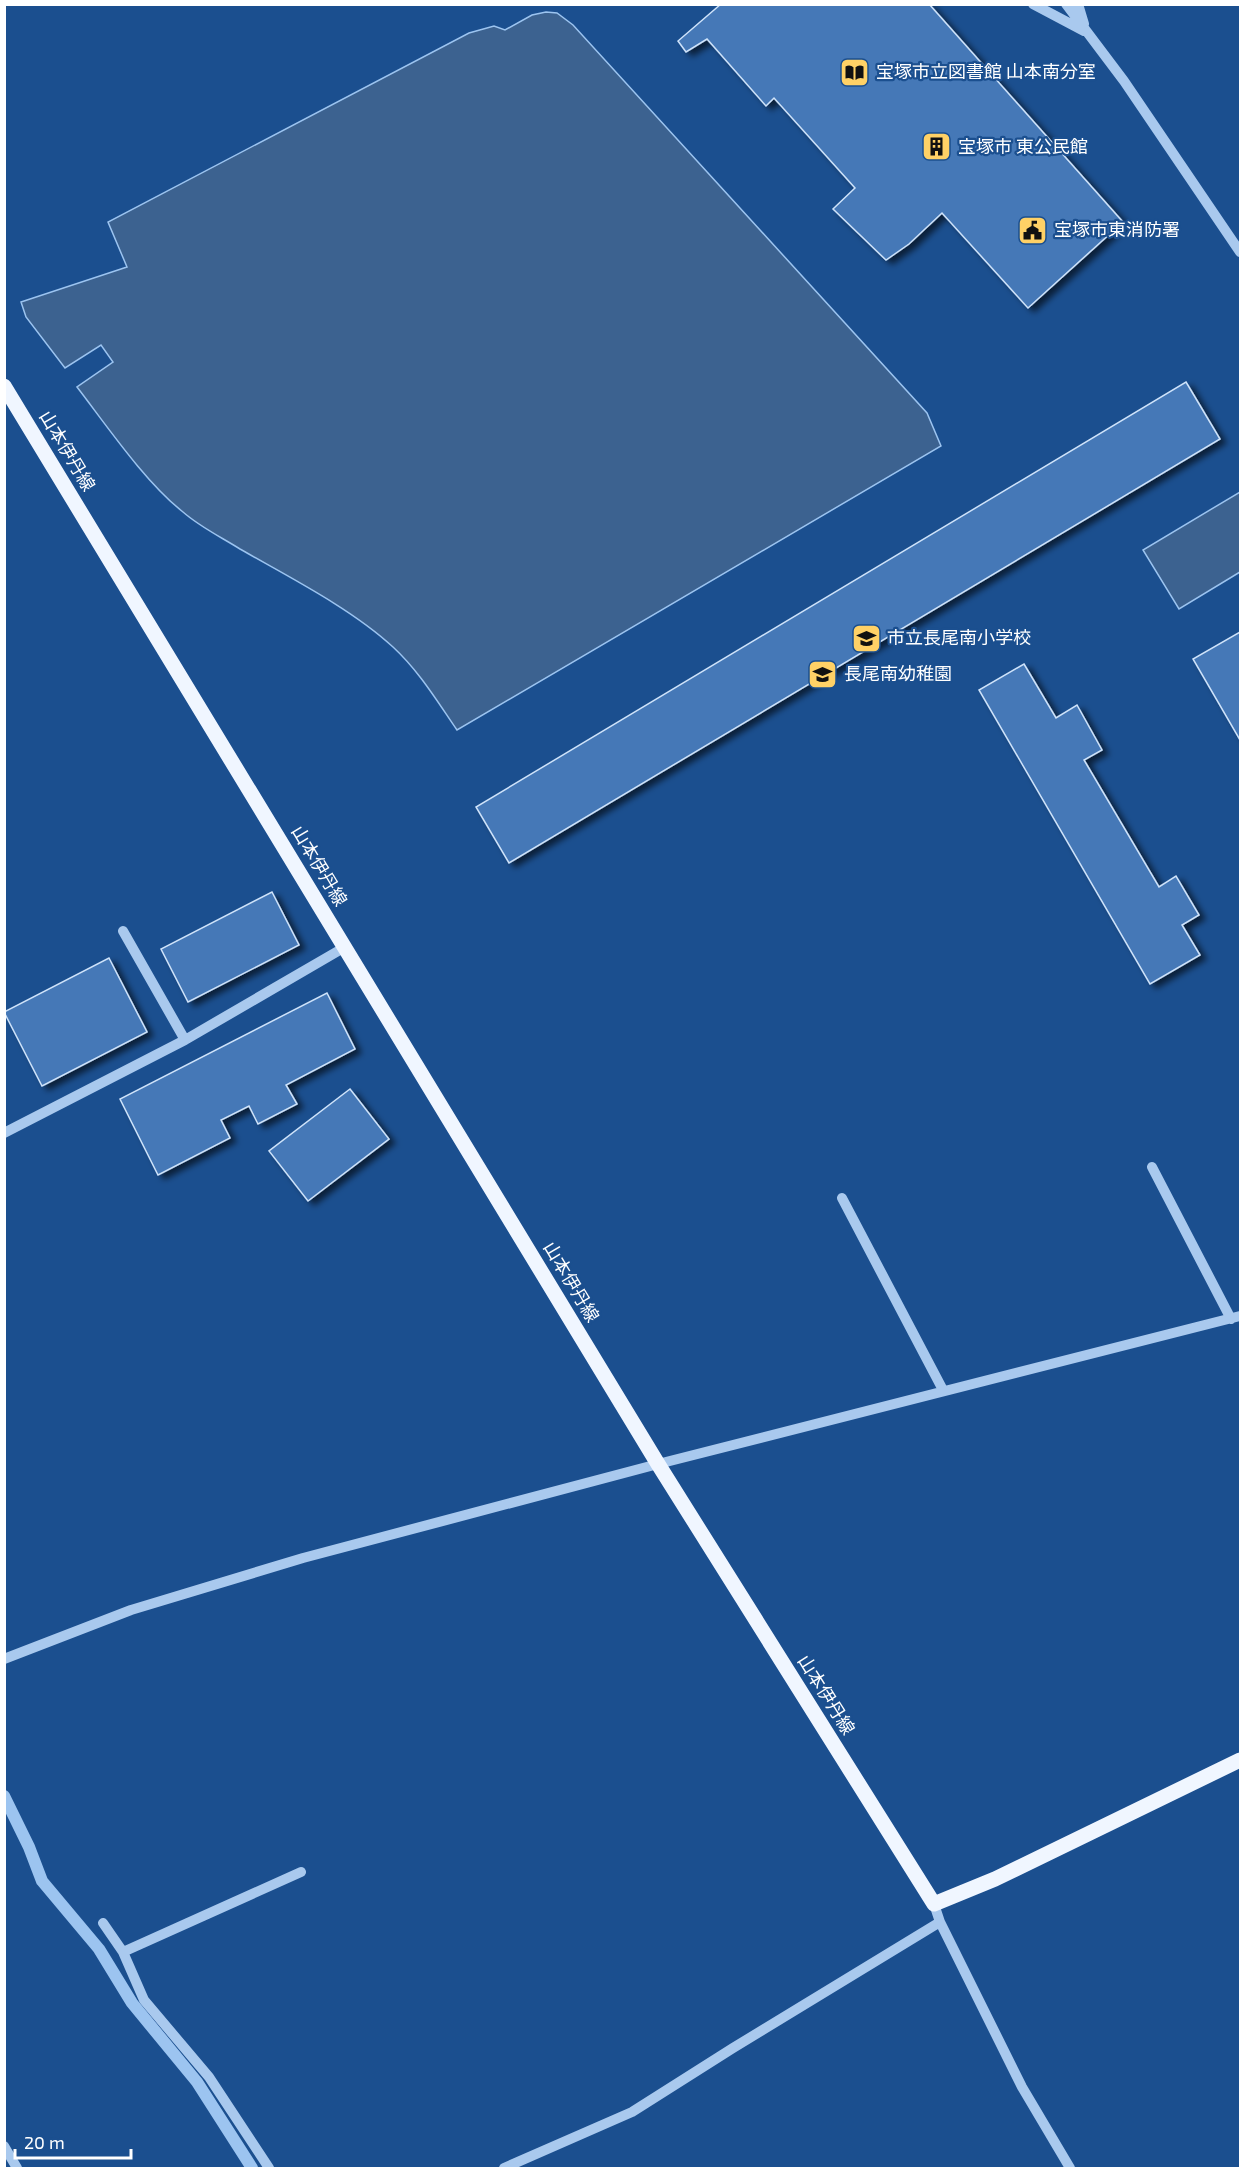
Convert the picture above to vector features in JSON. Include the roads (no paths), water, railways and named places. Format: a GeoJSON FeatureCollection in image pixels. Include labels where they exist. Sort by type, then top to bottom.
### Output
{"type":"FeatureCollection","features":[{"type":"Feature","properties":{"kind":"main road","name":"山本伊丹線"},"geometry":{"type":"LineString","coordinates":[[4,386],[658,1464],[934,1904]]}},
{"type":"Feature","properties":{"kind":"main road"},"geometry":{"type":"LineString","coordinates":[[934,1904],[995,1879],[1240,1760]]}},
{"type":"Feature","properties":{"kind":"street"},"geometry":{"type":"LineString","coordinates":[[1033,4],[1087,32]]}},
{"type":"Feature","properties":{"kind":"street"},"geometry":{"type":"LineString","coordinates":[[1066,4],[1124,81],[1240,252]]}},
{"type":"Feature","properties":{"kind":"street"},"geometry":{"type":"LineString","coordinates":[[1078,4],[1087,32]]}},
{"type":"Feature","properties":{"kind":"street"},"geometry":{"type":"LineString","coordinates":[[123,931],[185,1040]]}},
{"type":"Feature","properties":{"kind":"street"},"geometry":{"type":"LineString","coordinates":[[4,1133],[185,1040],[345,947]]}},
{"type":"Feature","properties":{"kind":"street"},"geometry":{"type":"LineString","coordinates":[[4,1659],[131,1610],[282,1564],[943,1390],[1236,1317],[1152,1167]]}},
{"type":"Feature","properties":{"kind":"street"},"geometry":{"type":"LineString","coordinates":[[842,1198],[943,1390]]}},
{"type":"Feature","properties":{"kind":"street"},"geometry":{"type":"LineString","coordinates":[[123,1952],[301,1872]]}},
{"type":"Feature","properties":{"kind":"street"},"geometry":{"type":"LineString","coordinates":[[934,1904],[940,1922],[1022,2087],[1070,2169]]}},
{"type":"Feature","properties":{"kind":"street"},"geometry":{"type":"LineString","coordinates":[[504,2169],[632,2112],[940,1922]]}},
{"type":"Feature","properties":{"kind":"street"},"geometry":{"type":"LineString","coordinates":[[103,1923],[123,1952],[144,2000],[209,2077],[269,2169]]}},
{"type":"Feature","properties":{"kind":"street"},"geometry":{"type":"LineString","coordinates":[[4,2146],[17,2169]]}},
{"type":"Feature","properties":{"kind":"water"},"geometry":{"type":"Polygon","coordinates":[[[546,12],[557,13],[573,25],[927,413],[941,446],[457,730],[411,666],[377,633],[320,594],[203,527],[169,500],[127,453],[77,387],[113,362],[101,345],[65,368],[26,317],[21,302],[127,267],[108,222],[469,33],[494,26],[505,30],[532,15],[546,12]]]}},
{"type":"Feature","properties":{"kind":"water"},"geometry":{"type":"Polygon","coordinates":[[[1240,492],[1240,572],[1179,609],[1143,550],[1240,492]]]}},
{"type":"Feature","properties":{"kind":"waterway"},"geometry":{"type":"LineString","coordinates":[[4,1796],[29,1847],[42,1881],[99,1949],[132,2003],[197,2082],[252,2168]]}},
{"type":"Feature","properties":{"kind":"place","name":"宝塚市立図書館 山本南分室"},"geometry":{"type":"Point","coordinates":[855,72]}},
{"type":"Feature","properties":{"kind":"place","name":"宝塚市 東公民館"},"geometry":{"type":"Point","coordinates":[937,147]}},
{"type":"Feature","properties":{"kind":"place","name":"宝塚市東消防署"},"geometry":{"type":"Point","coordinates":[1033,230]}},
{"type":"Feature","properties":{"kind":"place","name":"市立長尾南小学校"},"geometry":{"type":"Point","coordinates":[866,638]}},
{"type":"Feature","properties":{"kind":"place","name":"長尾南幼稚園"},"geometry":{"type":"Point","coordinates":[823,674]}}]}
